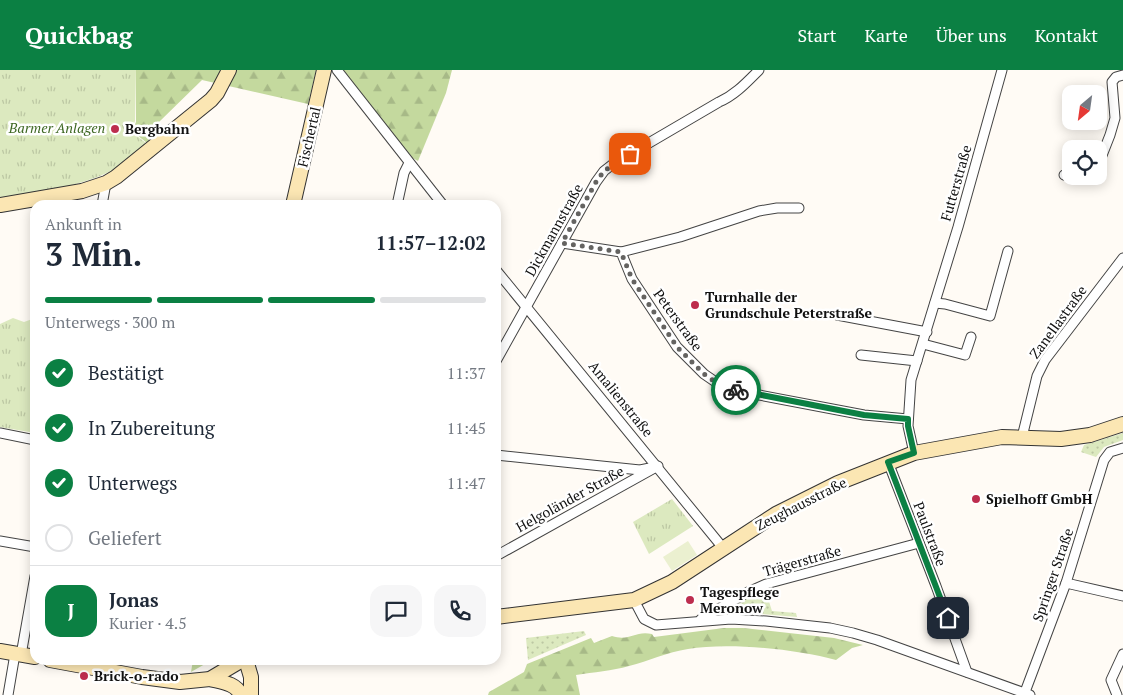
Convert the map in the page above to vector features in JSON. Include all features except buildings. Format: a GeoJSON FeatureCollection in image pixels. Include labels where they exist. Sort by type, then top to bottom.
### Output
{"type":"FeatureCollection","features":[{"type":"Feature","properties":{"kind":"street"},"geometry":{"type":"LineString","coordinates":[[0,205],[82,191],[116,177],[211,100],[217,93],[229,70]]}},
{"type":"Feature","properties":{"kind":"street","name":"Fischertal"},"geometry":{"type":"LineString","coordinates":[[294,200],[324,70]]}},
{"type":"Feature","properties":{"kind":"street"},"geometry":{"type":"LineString","coordinates":[[337,70],[439,200]]}},
{"type":"Feature","properties":{"kind":"street","name":"Dickmannstraße"},"geometry":{"type":"LineString","coordinates":[[501,352],[596,182],[604,171],[718,102],[729,98],[741,89],[759,70]]}},
{"type":"Feature","properties":{"kind":"street","name":"Futterstraße"},"geometry":{"type":"LineString","coordinates":[[914,453],[908,426],[911,380],[1002,70]]}},
{"type":"Feature","properties":{"kind":"street"},"geometry":{"type":"LineString","coordinates":[[1107,143],[1115,118],[1112,82],[1116,77],[1123,75]]}},
{"type":"Feature","properties":{"kind":"street"},"geometry":{"type":"LineString","coordinates":[[398,200],[404,174],[409,163]]}},
{"type":"Feature","properties":{"kind":"street"},"geometry":{"type":"LineString","coordinates":[[103,200],[106,182]]}},
{"type":"Feature","properties":{"kind":"street"},"geometry":{"type":"LineString","coordinates":[[562,243],[621,252],[680,237],[759,211],[777,208],[799,208]]}},
{"type":"Feature","properties":{"kind":"street"},"geometry":{"type":"LineString","coordinates":[[935,303],[990,316],[1008,251]]}},
{"type":"Feature","properties":{"kind":"street","name":"Peterstraße"},"geometry":{"type":"LineString","coordinates":[[621,252],[632,279],[677,347],[704,374],[720,385],[738,391],[864,415],[908,419]]}},
{"type":"Feature","properties":{"kind":"street","name":"Zanellastraße"},"geometry":{"type":"LineString","coordinates":[[1022,437],[1037,376],[1045,360],[1123,258]]}},
{"type":"Feature","properties":{"kind":"street","name":"Amalienstraße"},"geometry":{"type":"LineString","coordinates":[[501,276],[658,466],[722,549]]}},
{"type":"Feature","properties":{"kind":"street"},"geometry":{"type":"LineString","coordinates":[[838,315],[926,332]]}},
{"type":"Feature","properties":{"kind":"street"},"geometry":{"type":"LineString","coordinates":[[923,344],[965,355],[971,337]]}},
{"type":"Feature","properties":{"kind":"street"},"geometry":{"type":"LineString","coordinates":[[861,355],[917,362]]}},
{"type":"Feature","properties":{"kind":"street","name":"Zeughausstraße"},"geometry":{"type":"LineString","coordinates":[[501,616],[634,600],[672,582],[776,514],[838,483],[914,453],[1002,437],[1061,439],[1090,435],[1120,425]]}},
{"type":"Feature","properties":{"kind":"street"},"geometry":{"type":"LineString","coordinates":[[0,433],[30,439]]}},
{"type":"Feature","properties":{"kind":"street","name":"Springer Straße"},"geometry":{"type":"LineString","coordinates":[[1027,694],[1066,583],[1104,460],[1110,452],[1123,448]]}},
{"type":"Feature","properties":{"kind":"street"},"geometry":{"type":"LineString","coordinates":[[501,456],[640,470],[658,466]]}},
{"type":"Feature","properties":{"kind":"street","name":"Paulstraße"},"geometry":{"type":"LineString","coordinates":[[888,462],[967,672]]}},
{"type":"Feature","properties":{"kind":"street","name":"Helgoländer Straße"},"geometry":{"type":"LineString","coordinates":[[501,553],[658,466]]}},
{"type":"Feature","properties":{"kind":"street"},"geometry":{"type":"LineString","coordinates":[[0,541],[30,546]]}},
{"type":"Feature","properties":{"kind":"street","name":"Trägerstraße"},"geometry":{"type":"LineString","coordinates":[[698,621],[748,592],[766,584],[919,543]]}},
{"type":"Feature","properties":{"kind":"street"},"geometry":{"type":"LineString","coordinates":[[1066,583],[1123,596]]}},
{"type":"Feature","properties":{"kind":"street"},"geometry":{"type":"LineString","coordinates":[[8,695],[30,599]]}},
{"type":"Feature","properties":{"kind":"street"},"geometry":{"type":"LineString","coordinates":[[634,600],[644,619],[656,625],[731,619],[830,628],[861,635],[1027,694]]}},
{"type":"Feature","properties":{"kind":"street"},"geometry":{"type":"LineString","coordinates":[[0,651],[30,656]]}},
{"type":"Feature","properties":{"kind":"street"},"geometry":{"type":"LineString","coordinates":[[1117,695],[1111,680],[1123,654]]}},
{"type":"Feature","properties":{"kind":"street"},"geometry":{"type":"LineString","coordinates":[[77,665],[180,682],[210,679],[235,665]]}},
{"type":"Feature","properties":{"kind":"street"},"geometry":{"type":"LineString","coordinates":[[243,665],[240,676],[249,695]]}},
{"type":"Feature","properties":{"kind":"street"},"geometry":{"type":"LineString","coordinates":[[210,679],[235,687],[249,695]]}},
{"type":"Feature","properties":{"kind":"green space","name":"Barmer Anlagen"},"geometry":{"type":"Polygon","coordinates":[[[0,70],[136,70],[135,121],[131,131],[147,144],[116,168],[92,179],[60,188],[0,200],[0,70]]]}},
{"type":"Feature","properties":{"kind":"green space","name":"Barmer Anlagen"},"geometry":{"type":"Polygon","coordinates":[[[136,70],[316,70],[308,104],[202,80],[159,122],[147,143],[132,131],[136,122],[136,70]]]}},
{"type":"Feature","properties":{"kind":"green space"},"geometry":{"type":"Polygon","coordinates":[[[343,70],[452,70],[446,93],[418,161],[409,156],[343,70]]]}},
{"type":"Feature","properties":{"kind":"green space"},"geometry":{"type":"Polygon","coordinates":[[[13,318],[24,322],[30,320],[30,432],[0,427],[0,324],[13,318]]]}},
{"type":"Feature","properties":{"kind":"green space"},"geometry":{"type":"Polygon","coordinates":[[[1123,433],[1123,440],[1104,447],[1096,457],[1081,452],[1084,445],[1123,433]]]}},
{"type":"Feature","properties":{"kind":"green space"},"geometry":{"type":"Polygon","coordinates":[[[672,499],[693,526],[649,554],[633,522],[672,499]]]}},
{"type":"Feature","properties":{"kind":"green space"},"geometry":{"type":"Polygon","coordinates":[[[688,541],[697,555],[672,571],[663,557],[688,541]]]}},
{"type":"Feature","properties":{"kind":"green space"},"geometry":{"type":"Polygon","coordinates":[[[765,589],[772,611],[796,613],[797,617],[721,612],[765,589]]]}},
{"type":"Feature","properties":{"kind":"green space"},"geometry":{"type":"Polygon","coordinates":[[[724,628],[743,628],[834,638],[863,645],[852,648],[836,660],[762,648],[722,646],[688,649],[623,668],[576,675],[580,695],[488,695],[489,692],[524,672],[527,664],[591,638],[594,643],[612,636],[623,638],[646,633],[652,634],[654,637],[724,628]]]}},
{"type":"Feature","properties":{"kind":"green space"},"geometry":{"type":"Polygon","coordinates":[[[584,631],[586,635],[528,660],[526,638],[584,631]]]}},
{"type":"Feature","properties":{"kind":"green space"},"geometry":{"type":"Polygon","coordinates":[[[192,665],[203,665],[191,672],[192,665]]]}},
{"type":"Feature","properties":{"kind":"way so far"},"geometry":{"type":"LineString","coordinates":[[630,154],[604,171],[562,243],[621,252],[632,279],[677,347],[704,374],[720,385],[736,390]]}},
{"type":"Feature","properties":{"kind":"place","name":"Bergbahn"},"geometry":{"type":"Point","coordinates":[115,129]}},
{"type":"Feature","properties":{"kind":"place","name":"Turnhalle der Grundschule Peterstraße"},"geometry":{"type":"Point","coordinates":[695,305]}},
{"type":"Feature","properties":{"kind":"place","name":"Spielhoff GmbH"},"geometry":{"type":"Point","coordinates":[976,499]}},
{"type":"Feature","properties":{"kind":"place","name":"Tagespflege Meronow"},"geometry":{"type":"Point","coordinates":[690,600]}},
{"type":"Feature","properties":{"kind":"place","name":"Brick-o-rado"},"geometry":{"type":"Point","coordinates":[84,676]}},
{"type":"Feature","properties":{"kind":"route"},"geometry":{"type":"LineString","coordinates":[[736,390],[864,415],[908,419],[914,453],[888,462],[948,618]]}}]}
